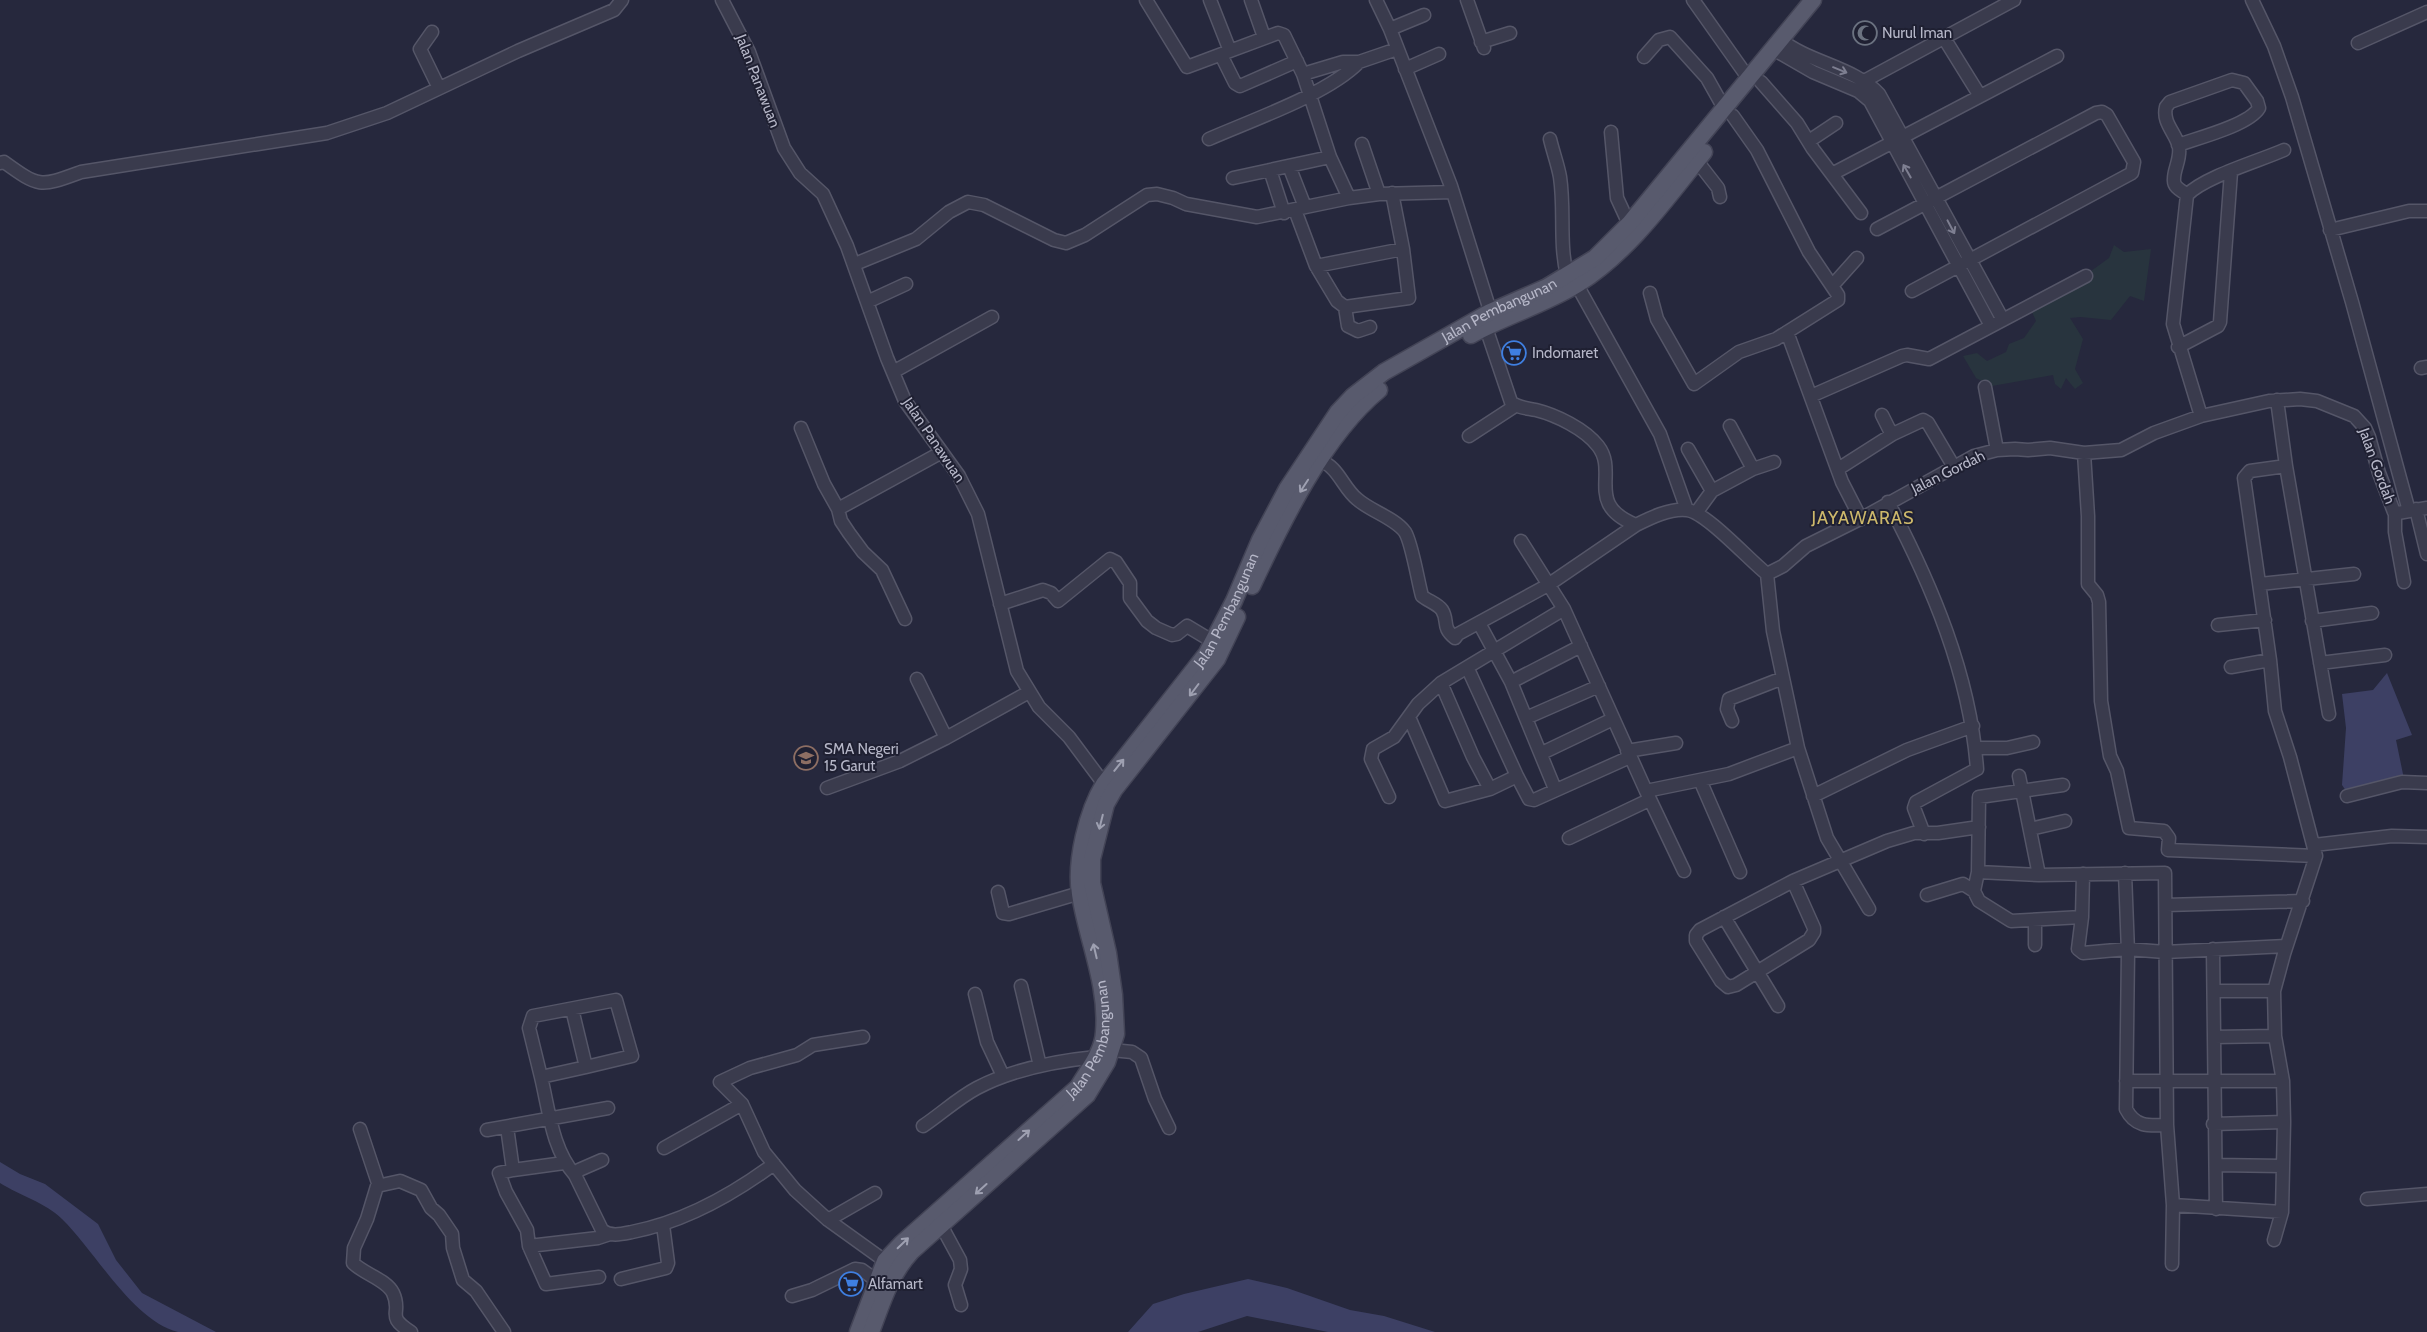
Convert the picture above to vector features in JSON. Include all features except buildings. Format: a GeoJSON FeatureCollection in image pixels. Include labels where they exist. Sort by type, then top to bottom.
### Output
{"type":"FeatureCollection","features":[{"type":"Feature","properties":{"kind":"main road","name":"Jalan Pembangunan"},"geometry":{"type":"LineString","coordinates":[[1782,48],[1813,0]]}},
{"type":"Feature","properties":{"kind":"main road","name":"Jalan Pembangunan"},"geometry":{"type":"LineString","coordinates":[[1572,280],[1629,224],[1729,113],[1782,48],[1827,0]]}},
{"type":"Feature","properties":{"kind":"main road","name":"Jalan Pembangunan"},"geometry":{"type":"LineString","coordinates":[[858,1332],[885,1261],[1088,1094],[1107,1062],[1112,1050],[1116,1025],[1114,995],[1108,952],[1092,883],[1092,859],[1109,787],[1212,642],[1259,558],[1320,461],[1338,412],[1353,396],[1384,372],[1488,319],[1602,267],[1642,227],[1697,160],[1729,113]]}},
{"type":"Feature","properties":{"kind":"main road","name":"Jalan Pembangunan"},"geometry":{"type":"LineString","coordinates":[[871,1332],[890,1279],[899,1265],[941,1225],[957,1203],[1078,1087],[1096,1057],[1104,1032],[1102,996],[1096,955],[1080,893],[1080,858],[1095,799],[1109,787],[1217,659],[1287,489],[1328,437]]}},
{"type":"Feature","properties":{"kind":"street"},"geometry":{"type":"LineString","coordinates":[[0,163],[4,162],[36,183],[48,184],[81,172],[327,133],[387,113],[614,10],[622,0]]}},
{"type":"Feature","properties":{"kind":"street","name":"Jalan Panawuan"},"geometry":{"type":"LineString","coordinates":[[722,0],[749,52],[784,148],[800,173],[823,194],[855,264],[893,372],[905,400],[959,476],[978,514],[1017,671],[1039,707],[1069,737],[1109,787]]}},
{"type":"Feature","properties":{"kind":"street"},"geometry":{"type":"LineString","coordinates":[[1146,0],[1187,67],[1264,37],[1278,33],[1284,35],[1303,74],[1330,157],[1348,198]]}},
{"type":"Feature","properties":{"kind":"street"},"geometry":{"type":"LineString","coordinates":[[1210,0],[1233,80],[1240,86],[1297,61]]}},
{"type":"Feature","properties":{"kind":"street"},"geometry":{"type":"LineString","coordinates":[[1251,0],[1264,37]]}},
{"type":"Feature","properties":{"kind":"street"},"geometry":{"type":"LineString","coordinates":[[1376,0],[1390,29],[1453,192],[1507,396],[1515,406],[1537,410],[1571,425],[1590,437],[1602,454],[1606,497],[1610,507],[1622,520],[1636,525]]}},
{"type":"Feature","properties":{"kind":"street"},"geometry":{"type":"LineString","coordinates":[[1468,0],[1483,45],[1510,33]]}},
{"type":"Feature","properties":{"kind":"street"},"geometry":{"type":"LineString","coordinates":[[1864,81],[2014,0]]}},
{"type":"Feature","properties":{"kind":"street"},"geometry":{"type":"LineString","coordinates":[[2252,0],[2274,46],[2292,97],[2330,230],[2417,509],[2427,554]]}},
{"type":"Feature","properties":{"kind":"street"},"geometry":{"type":"LineString","coordinates":[[1697,1],[1755,80],[1797,123],[1861,213]]}},
{"type":"Feature","properties":{"kind":"street"},"geometry":{"type":"LineString","coordinates":[[2358,43],[2427,12]]}},
{"type":"Feature","properties":{"kind":"street"},"geometry":{"type":"LineString","coordinates":[[1390,29],[1424,15]]}},
{"type":"Feature","properties":{"kind":"street"},"geometry":{"type":"LineString","coordinates":[[432,32],[420,49],[439,88]]}},
{"type":"Feature","properties":{"kind":"street"},"geometry":{"type":"LineString","coordinates":[[1644,57],[1659,40],[1670,37],[1707,78],[1729,113],[1757,150],[1809,252],[1838,295],[1838,300],[1776,339],[1739,352],[1694,384],[1657,319],[1650,293]]}},
{"type":"Feature","properties":{"kind":"street"},"geometry":{"type":"LineString","coordinates":[[1944,38],[1980,96]]}},
{"type":"Feature","properties":{"kind":"street"},"geometry":{"type":"LineString","coordinates":[[1782,48],[1866,96],[1896,140],[1997,323]]}},
{"type":"Feature","properties":{"kind":"street"},"geometry":{"type":"LineString","coordinates":[[1303,74],[1343,62],[1359,62],[1397,49]]}},
{"type":"Feature","properties":{"kind":"street"},"geometry":{"type":"LineString","coordinates":[[1405,69],[1439,54]]}},
{"type":"Feature","properties":{"kind":"street"},"geometry":{"type":"LineString","coordinates":[[1832,174],[2057,56]]}},
{"type":"Feature","properties":{"kind":"street"},"geometry":{"type":"LineString","coordinates":[[1209,139],[1310,94],[1347,74],[1359,62]]}},
{"type":"Feature","properties":{"kind":"street"},"geometry":{"type":"LineString","coordinates":[[1815,67],[1864,81],[1882,99],[1896,140]]}},
{"type":"Feature","properties":{"kind":"street"},"geometry":{"type":"LineString","coordinates":[[2178,146],[2237,124],[2256,113],[2259,108],[2257,100],[2244,83],[2232,80],[2170,102],[2165,111],[2166,120],[2178,146],[2180,159],[2174,181],[2176,186],[2187,195]]}},
{"type":"Feature","properties":{"kind":"street"},"geometry":{"type":"LineString","coordinates":[[1877,229],[2096,113],[2102,112],[2107,116],[2134,162],[2132,173],[1912,291]]}},
{"type":"Feature","properties":{"kind":"street"},"geometry":{"type":"LineString","coordinates":[[1809,141],[1836,123]]}},
{"type":"Feature","properties":{"kind":"street"},"geometry":{"type":"LineString","coordinates":[[1611,132],[1617,198],[1629,224]]}},
{"type":"Feature","properties":{"kind":"street"},"geometry":{"type":"LineString","coordinates":[[1550,140],[1560,177],[1563,219],[1562,256],[1572,280],[1660,434],[1692,512],[1718,529],[1745,556],[1767,574],[1773,631],[1798,748],[1827,838],[1869,909]]}},
{"type":"Feature","properties":{"kind":"street"},"geometry":{"type":"LineString","coordinates":[[1345,307],[1409,298],[1403,249],[1386,193],[1362,144]]}},
{"type":"Feature","properties":{"kind":"street"},"geometry":{"type":"LineString","coordinates":[[2201,416],[2178,347],[2173,324],[2187,195],[2195,187],[2284,150]]}},
{"type":"Feature","properties":{"kind":"street"},"geometry":{"type":"LineString","coordinates":[[1233,178],[1330,157]]}},
{"type":"Feature","properties":{"kind":"street"},"geometry":{"type":"LineString","coordinates":[[1697,160],[1715,184],[1720,197]]}},
{"type":"Feature","properties":{"kind":"street"},"geometry":{"type":"LineString","coordinates":[[1290,166],[1295,210]]}},
{"type":"Feature","properties":{"kind":"street"},"geometry":{"type":"LineString","coordinates":[[1270,170],[1295,210],[1316,266],[1337,301],[1345,307],[1348,326],[1351,330],[1362,331],[1370,327]]}},
{"type":"Feature","properties":{"kind":"street"},"geometry":{"type":"LineString","coordinates":[[2178,347],[2218,326],[2220,322],[2231,172]]}},
{"type":"Feature","properties":{"kind":"street"},"geometry":{"type":"LineString","coordinates":[[855,264],[916,239],[948,212],[968,202],[984,205],[1054,240],[1066,243],[1085,235],[1147,195],[1157,194],[1186,204],[1257,217],[1348,198],[1386,193],[1453,192]]}},
{"type":"Feature","properties":{"kind":"street"},"geometry":{"type":"LineString","coordinates":[[2330,230],[2409,211],[2427,211]]}},
{"type":"Feature","properties":{"kind":"street"},"geometry":{"type":"LineString","coordinates":[[1316,266],[1403,249]]}},
{"type":"Feature","properties":{"kind":"street"},"geometry":{"type":"LineString","coordinates":[[1832,286],[1857,258]]}},
{"type":"Feature","properties":{"kind":"street"},"geometry":{"type":"LineString","coordinates":[[1811,396],[1902,356],[1907,355],[1930,359],[2086,276]]}},
{"type":"Feature","properties":{"kind":"street"},"geometry":{"type":"LineString","coordinates":[[868,302],[906,284]]}},
{"type":"Feature","properties":{"kind":"street"},"geometry":{"type":"LineString","coordinates":[[893,372],[992,317]]}},
{"type":"Feature","properties":{"kind":"street"},"geometry":{"type":"LineString","coordinates":[[1787,332],[1838,469],[1861,519]]}},
{"type":"Feature","properties":{"kind":"street"},"geometry":{"type":"LineString","coordinates":[[1985,387],[1997,450]]}},
{"type":"Feature","properties":{"kind":"street","name":"Jalan Gordah"},"geometry":{"type":"LineString","coordinates":[[1767,574],[1783,566],[1806,546],[1861,519],[1888,502],[1974,456],[1997,450],[2050,448],[2084,453],[2121,450],[2154,433],[2201,416],[2277,400],[2300,399],[2317,401],[2354,416],[2362,424],[2369,437],[2389,503],[2395,513],[2417,509]]}},
{"type":"Feature","properties":{"kind":"street"},"geometry":{"type":"LineString","coordinates":[[2277,400],[2304,580],[2328,714]]}},
{"type":"Feature","properties":{"kind":"street"},"geometry":{"type":"LineString","coordinates":[[1469,436],[1515,406]]}},
{"type":"Feature","properties":{"kind":"street"},"geometry":{"type":"LineString","coordinates":[[1882,415],[1891,434],[1893,434]]}},
{"type":"Feature","properties":{"kind":"street"},"geometry":{"type":"LineString","coordinates":[[1838,469],[1893,434],[1923,420],[1928,423],[1954,467]]}},
{"type":"Feature","properties":{"kind":"street"},"geometry":{"type":"LineString","coordinates":[[1730,426],[1753,469]]}},
{"type":"Feature","properties":{"kind":"street"},"geometry":{"type":"LineString","coordinates":[[801,428],[824,484],[838,509],[841,521],[863,552],[882,570],[905,618]]}},
{"type":"Feature","properties":{"kind":"street"},"geometry":{"type":"LineString","coordinates":[[1688,449],[1712,491]]}},
{"type":"Feature","properties":{"kind":"street"},"geometry":{"type":"LineString","coordinates":[[838,509],[942,452]]}},
{"type":"Feature","properties":{"kind":"street"},"geometry":{"type":"LineString","coordinates":[[2084,453],[2088,516],[2088,584],[2097,595],[2099,602],[2101,701],[2110,756],[2117,771],[2129,828],[2164,831],[2169,838],[2168,850],[2315,851],[2392,836],[2427,838]]}},
{"type":"Feature","properties":{"kind":"street"},"geometry":{"type":"LineString","coordinates":[[1320,461],[1327,463],[1334,470],[1356,499],[1383,514],[1405,532],[1422,596],[1443,612],[1445,628],[1455,638],[1458,634],[1548,585],[1636,525],[1658,515],[1692,512],[1712,491],[1753,469],[1774,462]]}},
{"type":"Feature","properties":{"kind":"street"},"geometry":{"type":"LineString","coordinates":[[2274,1240],[2282,1212],[2284,1122],[2283,1081],[2275,1036],[2274,991],[2286,946],[2303,901],[2315,851],[2290,757],[2275,711],[2265,620],[2244,478],[2250,472],[2286,466]]}},
{"type":"Feature","properties":{"kind":"street"},"geometry":{"type":"LineString","coordinates":[[1888,502],[1914,551],[1948,634],[1973,726],[1977,769],[1916,802],[1914,808],[1924,834]]}},
{"type":"Feature","properties":{"kind":"street"},"geometry":{"type":"LineString","coordinates":[[2395,513],[2395,532],[2404,582]]}},
{"type":"Feature","properties":{"kind":"street"},"geometry":{"type":"LineString","coordinates":[[1521,541],[1564,609],[1647,796],[1684,871]]}},
{"type":"Feature","properties":{"kind":"street"},"geometry":{"type":"LineString","coordinates":[[1000,604],[1044,590],[1051,593],[1058,601],[1110,559],[1116,562],[1130,583],[1130,598],[1156,628],[1172,636],[1187,626],[1212,642]]}},
{"type":"Feature","properties":{"kind":"street"},"geometry":{"type":"LineString","coordinates":[[2260,584],[2354,574]]}},
{"type":"Feature","properties":{"kind":"street"},"geometry":{"type":"LineString","coordinates":[[1389,797],[1371,759],[1373,749],[1394,737],[1418,704],[1441,683],[1468,669],[1564,609]]}},
{"type":"Feature","properties":{"kind":"street"},"geometry":{"type":"LineString","coordinates":[[2312,621],[2372,613]]}},
{"type":"Feature","properties":{"kind":"street"},"geometry":{"type":"LineString","coordinates":[[2218,625],[2265,620]]}},
{"type":"Feature","properties":{"kind":"street"},"geometry":{"type":"LineString","coordinates":[[1479,623],[1510,682],[1556,789]]}},
{"type":"Feature","properties":{"kind":"street"},"geometry":{"type":"LineString","coordinates":[[1510,682],[1581,646]]}},
{"type":"Feature","properties":{"kind":"street"},"geometry":{"type":"LineString","coordinates":[[2320,663],[2384,655]]}},
{"type":"Feature","properties":{"kind":"street"},"geometry":{"type":"LineString","coordinates":[[2231,667],[2270,660]]}},
{"type":"Feature","properties":{"kind":"street"},"geometry":{"type":"LineString","coordinates":[[1468,669],[1525,794],[1532,801],[1629,754],[1676,743]]}},
{"type":"Feature","properties":{"kind":"street"},"geometry":{"type":"LineString","coordinates":[[1732,721],[1727,709],[1729,698],[1783,678]]}},
{"type":"Feature","properties":{"kind":"street"},"geometry":{"type":"LineString","coordinates":[[918,679],[946,738]]}},
{"type":"Feature","properties":{"kind":"street"},"geometry":{"type":"LineString","coordinates":[[1441,683],[1473,757],[1490,789]]}},
{"type":"Feature","properties":{"kind":"street"},"geometry":{"type":"LineString","coordinates":[[1526,718],[1599,686]]}},
{"type":"Feature","properties":{"kind":"street"},"geometry":{"type":"LineString","coordinates":[[827,788],[900,761],[1029,692]]}},
{"type":"Feature","properties":{"kind":"street"},"geometry":{"type":"LineString","coordinates":[[1409,717],[1444,800],[1448,801],[1490,789],[1517,776]]}},
{"type":"Feature","properties":{"kind":"street"},"geometry":{"type":"LineString","coordinates":[[1542,753],[1613,719]]}},
{"type":"Feature","properties":{"kind":"street"},"geometry":{"type":"LineString","coordinates":[[1813,796],[1907,750],[1973,726]]}},
{"type":"Feature","properties":{"kind":"street"},"geometry":{"type":"LineString","coordinates":[[1975,748],[2008,748],[2033,742]]}},
{"type":"Feature","properties":{"kind":"street"},"geometry":{"type":"LineString","coordinates":[[1569,838],[1647,796],[1700,780],[1729,774],[1798,748]]}},
{"type":"Feature","properties":{"kind":"street"},"geometry":{"type":"LineString","coordinates":[[2019,776],[2039,875]]}},
{"type":"Feature","properties":{"kind":"street"},"geometry":{"type":"LineString","coordinates":[[1700,780],[1740,872]]}},
{"type":"Feature","properties":{"kind":"street"},"geometry":{"type":"LineString","coordinates":[[2346,796],[2402,782],[2427,783]]}},
{"type":"Feature","properties":{"kind":"street"},"geometry":{"type":"LineString","coordinates":[[1974,891],[1978,872],[1979,797],[2063,785]]}},
{"type":"Feature","properties":{"kind":"street"},"geometry":{"type":"LineString","coordinates":[[2030,829],[2065,821]]}},
{"type":"Feature","properties":{"kind":"street"},"geometry":{"type":"LineString","coordinates":[[1793,881],[1814,932],[1809,940],[1736,986],[1728,987],[1721,981],[1696,942],[1696,935],[1700,930],[1793,881],[1839,860],[1887,842],[1914,833],[1924,834],[1979,827]]}},
{"type":"Feature","properties":{"kind":"street"},"geometry":{"type":"LineString","coordinates":[[1978,872],[2039,875],[2165,873],[2166,1125],[2173,1205],[2172,1264]]}},
{"type":"Feature","properties":{"kind":"street"},"geometry":{"type":"LineString","coordinates":[[2125,873],[2127,949],[2126,1109],[2134,1121],[2140,1125],[2166,1125]]}},
{"type":"Feature","properties":{"kind":"street"},"geometry":{"type":"LineString","coordinates":[[2083,874],[2082,917],[2078,949],[2082,952],[2127,949],[2165,952],[2286,946]]}},
{"type":"Feature","properties":{"kind":"street"},"geometry":{"type":"LineString","coordinates":[[1927,895],[1963,884],[1974,891],[1979,901],[2006,919],[2035,920],[2082,917]]}},
{"type":"Feature","properties":{"kind":"street"},"geometry":{"type":"LineString","coordinates":[[998,892],[1003,913],[1009,914],[1080,893]]}},
{"type":"Feature","properties":{"kind":"street"},"geometry":{"type":"LineString","coordinates":[[2166,905],[2303,901]]}},
{"type":"Feature","properties":{"kind":"street"},"geometry":{"type":"LineString","coordinates":[[1724,917],[1778,1006]]}},
{"type":"Feature","properties":{"kind":"street"},"geometry":{"type":"LineString","coordinates":[[2035,920],[2036,945]]}},
{"type":"Feature","properties":{"kind":"street"},"geometry":{"type":"LineString","coordinates":[[2212,949],[2216,1209]]}},
{"type":"Feature","properties":{"kind":"street"},"geometry":{"type":"LineString","coordinates":[[1020,986],[1040,1066]]}},
{"type":"Feature","properties":{"kind":"street"},"geometry":{"type":"LineString","coordinates":[[2214,991],[2274,991]]}},
{"type":"Feature","properties":{"kind":"street"},"geometry":{"type":"LineString","coordinates":[[975,994],[987,1042],[1003,1076]]}},
{"type":"Feature","properties":{"kind":"street"},"geometry":{"type":"LineString","coordinates":[[541,1077],[632,1056],[616,1000],[533,1016],[529,1028],[551,1119],[564,1163],[575,1175],[602,1230],[610,1234]]}},
{"type":"Feature","properties":{"kind":"street"},"geometry":{"type":"LineString","coordinates":[[572,1009],[586,1067]]}},
{"type":"Feature","properties":{"kind":"street"},"geometry":{"type":"LineString","coordinates":[[863,1036],[813,1045],[797,1055],[750,1068],[722,1080],[722,1085],[742,1104],[756,1139],[764,1152],[802,1197],[828,1220],[885,1261]]}},
{"type":"Feature","properties":{"kind":"street"},"geometry":{"type":"LineString","coordinates":[[2214,1038],[2275,1036]]}},
{"type":"Feature","properties":{"kind":"street"},"geometry":{"type":"LineString","coordinates":[[1112,1050],[1132,1052],[1141,1058],[1155,1099],[1169,1128]]}},
{"type":"Feature","properties":{"kind":"street"},"geometry":{"type":"LineString","coordinates":[[923,1126],[976,1089],[1003,1076],[1071,1059],[1096,1057]]}},
{"type":"Feature","properties":{"kind":"street"},"geometry":{"type":"LineString","coordinates":[[2126,1081],[2283,1081]]}},
{"type":"Feature","properties":{"kind":"street"},"geometry":{"type":"LineString","coordinates":[[664,1148],[742,1104]]}},
{"type":"Feature","properties":{"kind":"street"},"geometry":{"type":"LineString","coordinates":[[487,1130],[608,1108]]}},
{"type":"Feature","properties":{"kind":"street"},"geometry":{"type":"LineString","coordinates":[[2214,1124],[2284,1122]]}},
{"type":"Feature","properties":{"kind":"street"},"geometry":{"type":"LineString","coordinates":[[507,1127],[513,1170]]}},
{"type":"Feature","properties":{"kind":"street"},"geometry":{"type":"LineString","coordinates":[[360,1129],[378,1183],[367,1219],[354,1248],[353,1263],[393,1292],[396,1303],[395,1318],[399,1324],[411,1332]]}},
{"type":"Feature","properties":{"kind":"street"},"geometry":{"type":"LineString","coordinates":[[575,1175],[579,1170],[602,1160]]}},
{"type":"Feature","properties":{"kind":"street"},"geometry":{"type":"LineString","coordinates":[[564,1163],[513,1170],[499,1174],[506,1192],[527,1230],[528,1246],[546,1284],[599,1277]]}},
{"type":"Feature","properties":{"kind":"street"},"geometry":{"type":"LineString","coordinates":[[528,1246],[598,1238],[610,1234],[622,1234],[663,1225],[686,1217],[749,1182],[774,1164]]}},
{"type":"Feature","properties":{"kind":"street"},"geometry":{"type":"LineString","coordinates":[[2216,1165],[2282,1166]]}},
{"type":"Feature","properties":{"kind":"street"},"geometry":{"type":"LineString","coordinates":[[377,1186],[400,1181],[424,1193],[429,1205],[439,1215],[452,1234],[453,1248],[462,1280],[476,1291],[504,1332]]}},
{"type":"Feature","properties":{"kind":"street"},"geometry":{"type":"LineString","coordinates":[[828,1220],[875,1192]]}},
{"type":"Feature","properties":{"kind":"street"},"geometry":{"type":"LineString","coordinates":[[2367,1199],[2427,1194]]}},
{"type":"Feature","properties":{"kind":"street"},"geometry":{"type":"LineString","coordinates":[[2173,1205],[2282,1212]]}},
{"type":"Feature","properties":{"kind":"street"},"geometry":{"type":"LineString","coordinates":[[622,1279],[666,1268],[668,1263],[663,1225]]}},
{"type":"Feature","properties":{"kind":"street"},"geometry":{"type":"LineString","coordinates":[[941,1225],[960,1260],[961,1269],[955,1285],[961,1305]]}},
{"type":"Feature","properties":{"kind":"street"},"geometry":{"type":"LineString","coordinates":[[792,1296],[812,1290],[855,1269],[862,1270],[877,1281]]}},
{"type":"Feature","properties":{"kind":"shaded area"},"geometry":{"type":"Polygon","coordinates":[[[2114,245],[2124,252],[2151,249],[2144,301],[2130,296],[2111,320],[2081,317],[2070,318],[2083,339],[2075,369],[2083,383],[2075,389],[2066,378],[2061,389],[2055,384],[2053,375],[1992,386],[1976,378],[1963,356],[1977,353],[1987,361],[2006,352],[2009,344],[2024,338],[2036,321],[2032,312],[2093,277],[2091,271],[2109,258],[2114,245]]]}},
{"type":"Feature","properties":{"kind":"water"},"geometry":{"type":"Polygon","coordinates":[[[2387,673],[2412,735],[2396,740],[2404,779],[2346,791],[2342,785],[2346,728],[2342,694],[2373,690],[2387,673]]]}},
{"type":"Feature","properties":{"kind":"water"},"geometry":{"type":"Polygon","coordinates":[[[0,1162],[20,1174],[45,1184],[98,1224],[116,1260],[142,1293],[216,1332],[178,1332],[161,1325],[146,1314],[130,1300],[75,1233],[56,1213],[0,1183],[0,1162]]]}},
{"type":"Feature","properties":{"kind":"water"},"geometry":{"type":"Polygon","coordinates":[[[1248,1279],[1287,1288],[1350,1310],[1384,1316],[1435,1332],[1328,1332],[1247,1316],[1198,1332],[1128,1332],[1153,1304],[1184,1294],[1248,1279]]]}},
{"type":"Feature","properties":{"kind":"place","name":"Nurul Iman"},"geometry":{"type":"Point","coordinates":[1865,33]}},
{"type":"Feature","properties":{"kind":"place","name":"Indomaret"},"geometry":{"type":"Point","coordinates":[1514,353]}},
{"type":"Feature","properties":{"kind":"place","name":"SMA Negeri 15 Garut"},"geometry":{"type":"Point","coordinates":[806,758]}},
{"type":"Feature","properties":{"kind":"place","name":"Alfamart"},"geometry":{"type":"Point","coordinates":[851,1284]}},
{"type":"Feature","properties":{"kind":"district","name":"JAYAWARAS"},"geometry":{"type":"Point","coordinates":[1863,518]}}]}
